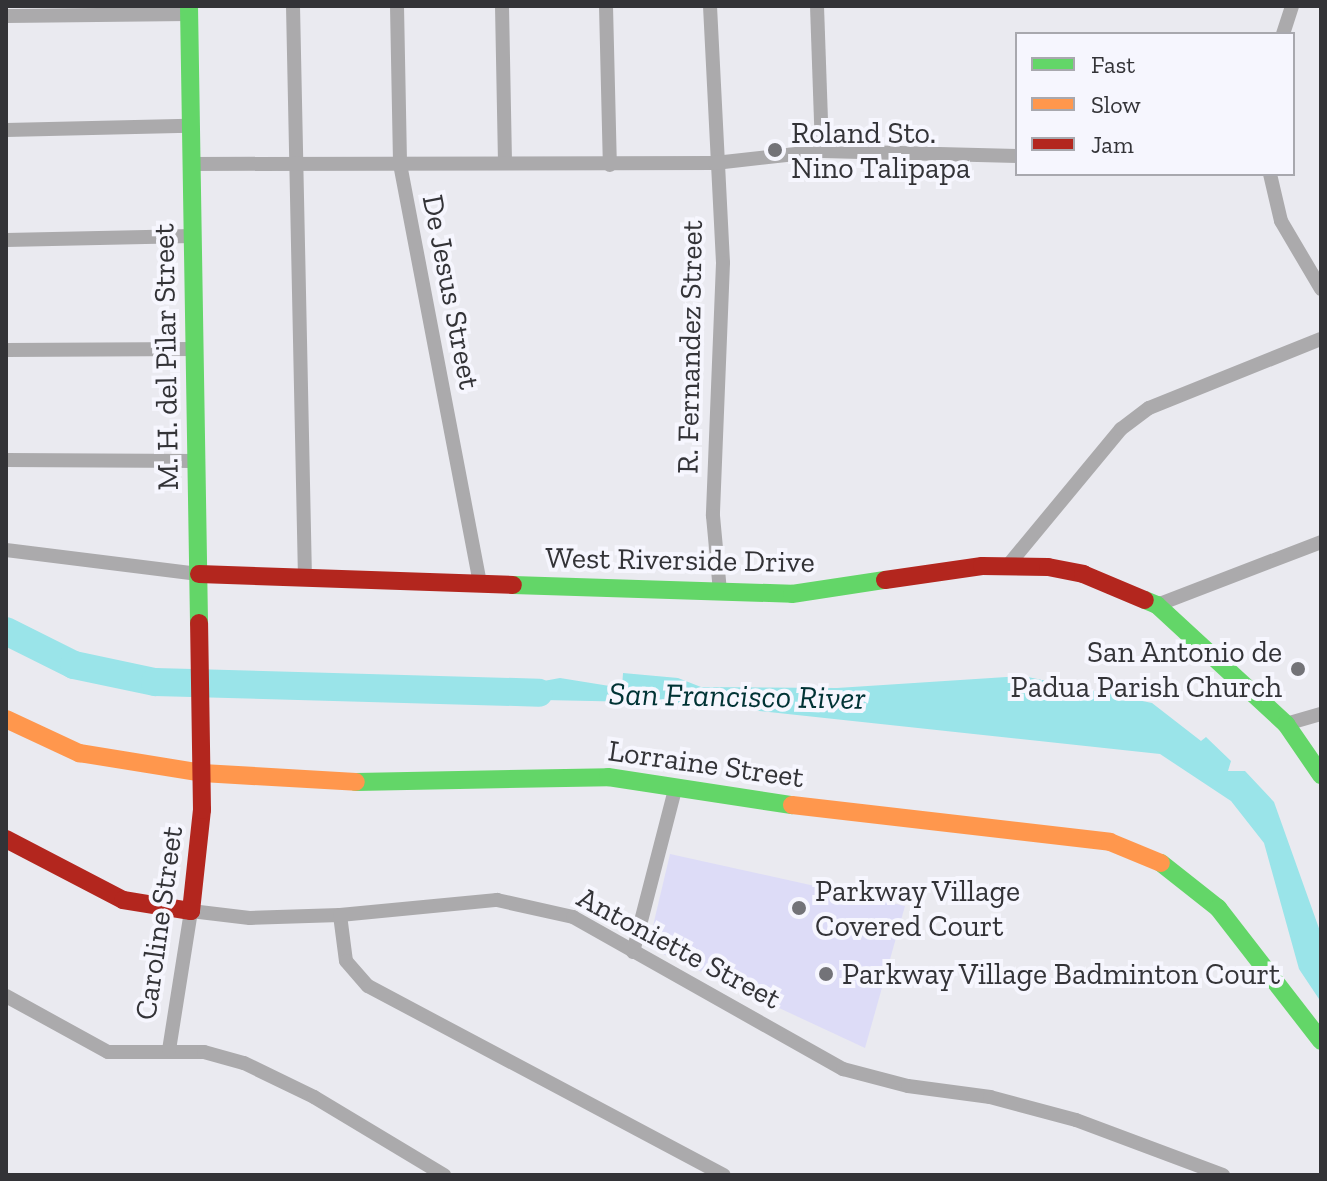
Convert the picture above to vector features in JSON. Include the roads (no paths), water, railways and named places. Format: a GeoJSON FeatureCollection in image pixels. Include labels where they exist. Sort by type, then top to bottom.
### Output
{"type":"FeatureCollection","features":[{"type":"Feature","properties":{"kind":"street"},"geometry":{"type":"LineString","coordinates":[[293,6],[305,578]]}},
{"type":"Feature","properties":{"kind":"street","name":"De Jesus Street"},"geometry":{"type":"LineString","coordinates":[[397,6],[400,164],[480,584]]}},
{"type":"Feature","properties":{"kind":"street"},"geometry":{"type":"LineString","coordinates":[[502,6],[505,163]]}},
{"type":"Feature","properties":{"kind":"street"},"geometry":{"type":"LineString","coordinates":[[606,6],[610,165]]}},
{"type":"Feature","properties":{"kind":"street","name":"R. Fernandez Street"},"geometry":{"type":"LineString","coordinates":[[710,6],[715,163],[723,263],[713,516],[720,592]]}},
{"type":"Feature","properties":{"kind":"street"},"geometry":{"type":"LineString","coordinates":[[817,6],[822,151]]}},
{"type":"Feature","properties":{"kind":"street"},"geometry":{"type":"LineString","coordinates":[[1284,32],[1292,6]]}},
{"type":"Feature","properties":{"kind":"street"},"geometry":{"type":"LineString","coordinates":[[6,16],[189,10]]}},
{"type":"Feature","properties":{"kind":"street","name":"M. H. del Pilar Street"},"geometry":{"type":"LineString","coordinates":[[189,10],[201,707]]}},
{"type":"Feature","properties":{"kind":"street"},"geometry":{"type":"LineString","coordinates":[[6,130],[189,126]]}},
{"type":"Feature","properties":{"kind":"street"},"geometry":{"type":"LineString","coordinates":[[190,164],[715,163],[822,151],[1015,156]]}},
{"type":"Feature","properties":{"kind":"street"},"geometry":{"type":"LineString","coordinates":[[1270,176],[1281,221],[1321,289]]}},
{"type":"Feature","properties":{"kind":"street"},"geometry":{"type":"LineString","coordinates":[[6,240],[192,236]]}},
{"type":"Feature","properties":{"kind":"street"},"geometry":{"type":"LineString","coordinates":[[1010,563],[1121,429],[1149,408],[1321,339]]}},
{"type":"Feature","properties":{"kind":"street"},"geometry":{"type":"LineString","coordinates":[[6,350],[194,349]]}},
{"type":"Feature","properties":{"kind":"street"},"geometry":{"type":"LineString","coordinates":[[6,460],[197,461]]}},
{"type":"Feature","properties":{"kind":"street"},"geometry":{"type":"LineString","coordinates":[[1157,605],[1321,542]]}},
{"type":"Feature","properties":{"kind":"street","name":"West Riverside Drive"},"geometry":{"type":"LineString","coordinates":[[6,550],[199,574],[792,594],[1010,563],[1083,574],[1157,605],[1286,724],[1321,775]]}},
{"type":"Feature","properties":{"kind":"street","name":"Caroline Street"},"geometry":{"type":"LineString","coordinates":[[169,1050],[201,855],[201,707]]}},
{"type":"Feature","properties":{"kind":"street"},"geometry":{"type":"LineString","coordinates":[[1286,724],[1321,714]]}},
{"type":"Feature","properties":{"kind":"street","name":"Lorraine Street"},"geometry":{"type":"LineString","coordinates":[[6,719],[79,753],[202,773],[382,784],[582,776],[1110,842],[1167,866],[1218,908],[1321,1041]]}},
{"type":"Feature","properties":{"kind":"street"},"geometry":{"type":"LineString","coordinates":[[633,952],[675,790]]}},
{"type":"Feature","properties":{"kind":"street","name":"Antoniette Street"},"geometry":{"type":"LineString","coordinates":[[6,839],[123,900],[191,911],[250,918],[340,915],[497,900],[573,917],[843,1069],[908,1086],[990,1097],[1076,1120],[1223,1175]]}},
{"type":"Feature","properties":{"kind":"street"},"geometry":{"type":"LineString","coordinates":[[340,915],[346,961],[368,986],[724,1175]]}},
{"type":"Feature","properties":{"kind":"street"},"geometry":{"type":"LineString","coordinates":[[6,996],[108,1052],[169,1050],[244,1063],[314,1097],[444,1175]]}},
{"type":"Feature","properties":{"kind":"water"},"geometry":{"type":"Polygon","coordinates":[[[623,673],[678,678],[701,687],[837,688],[1023,676],[1152,703],[1201,741],[1206,737],[1231,761],[1228,771],[1245,771],[1274,802],[1321,934],[1321,1002],[1299,969],[1264,843],[1231,801],[1160,754],[686,703],[498,699],[500,689],[560,678],[622,688],[623,673]]]}},
{"type":"Feature","properties":{"kind":"waterway","name":"San Francisco River"},"geometry":{"type":"LineString","coordinates":[[6,631],[74,665],[155,682],[539,693]]}},
{"type":"Feature","properties":{"kind":"place","name":"Roland Sto. Nino Talipapa"},"geometry":{"type":"Point","coordinates":[775,150]}},
{"type":"Feature","properties":{"kind":"place","name":"San Antonio de Padua Parish Church"},"geometry":{"type":"Point","coordinates":[1298,669]}},
{"type":"Feature","properties":{"kind":"place","name":"Parkway Village Covered Court"},"geometry":{"type":"Point","coordinates":[799,908]}},
{"type":"Feature","properties":{"kind":"place","name":"Parkway Village Badminton Court"},"geometry":{"type":"Point","coordinates":[826,974]}}]}
